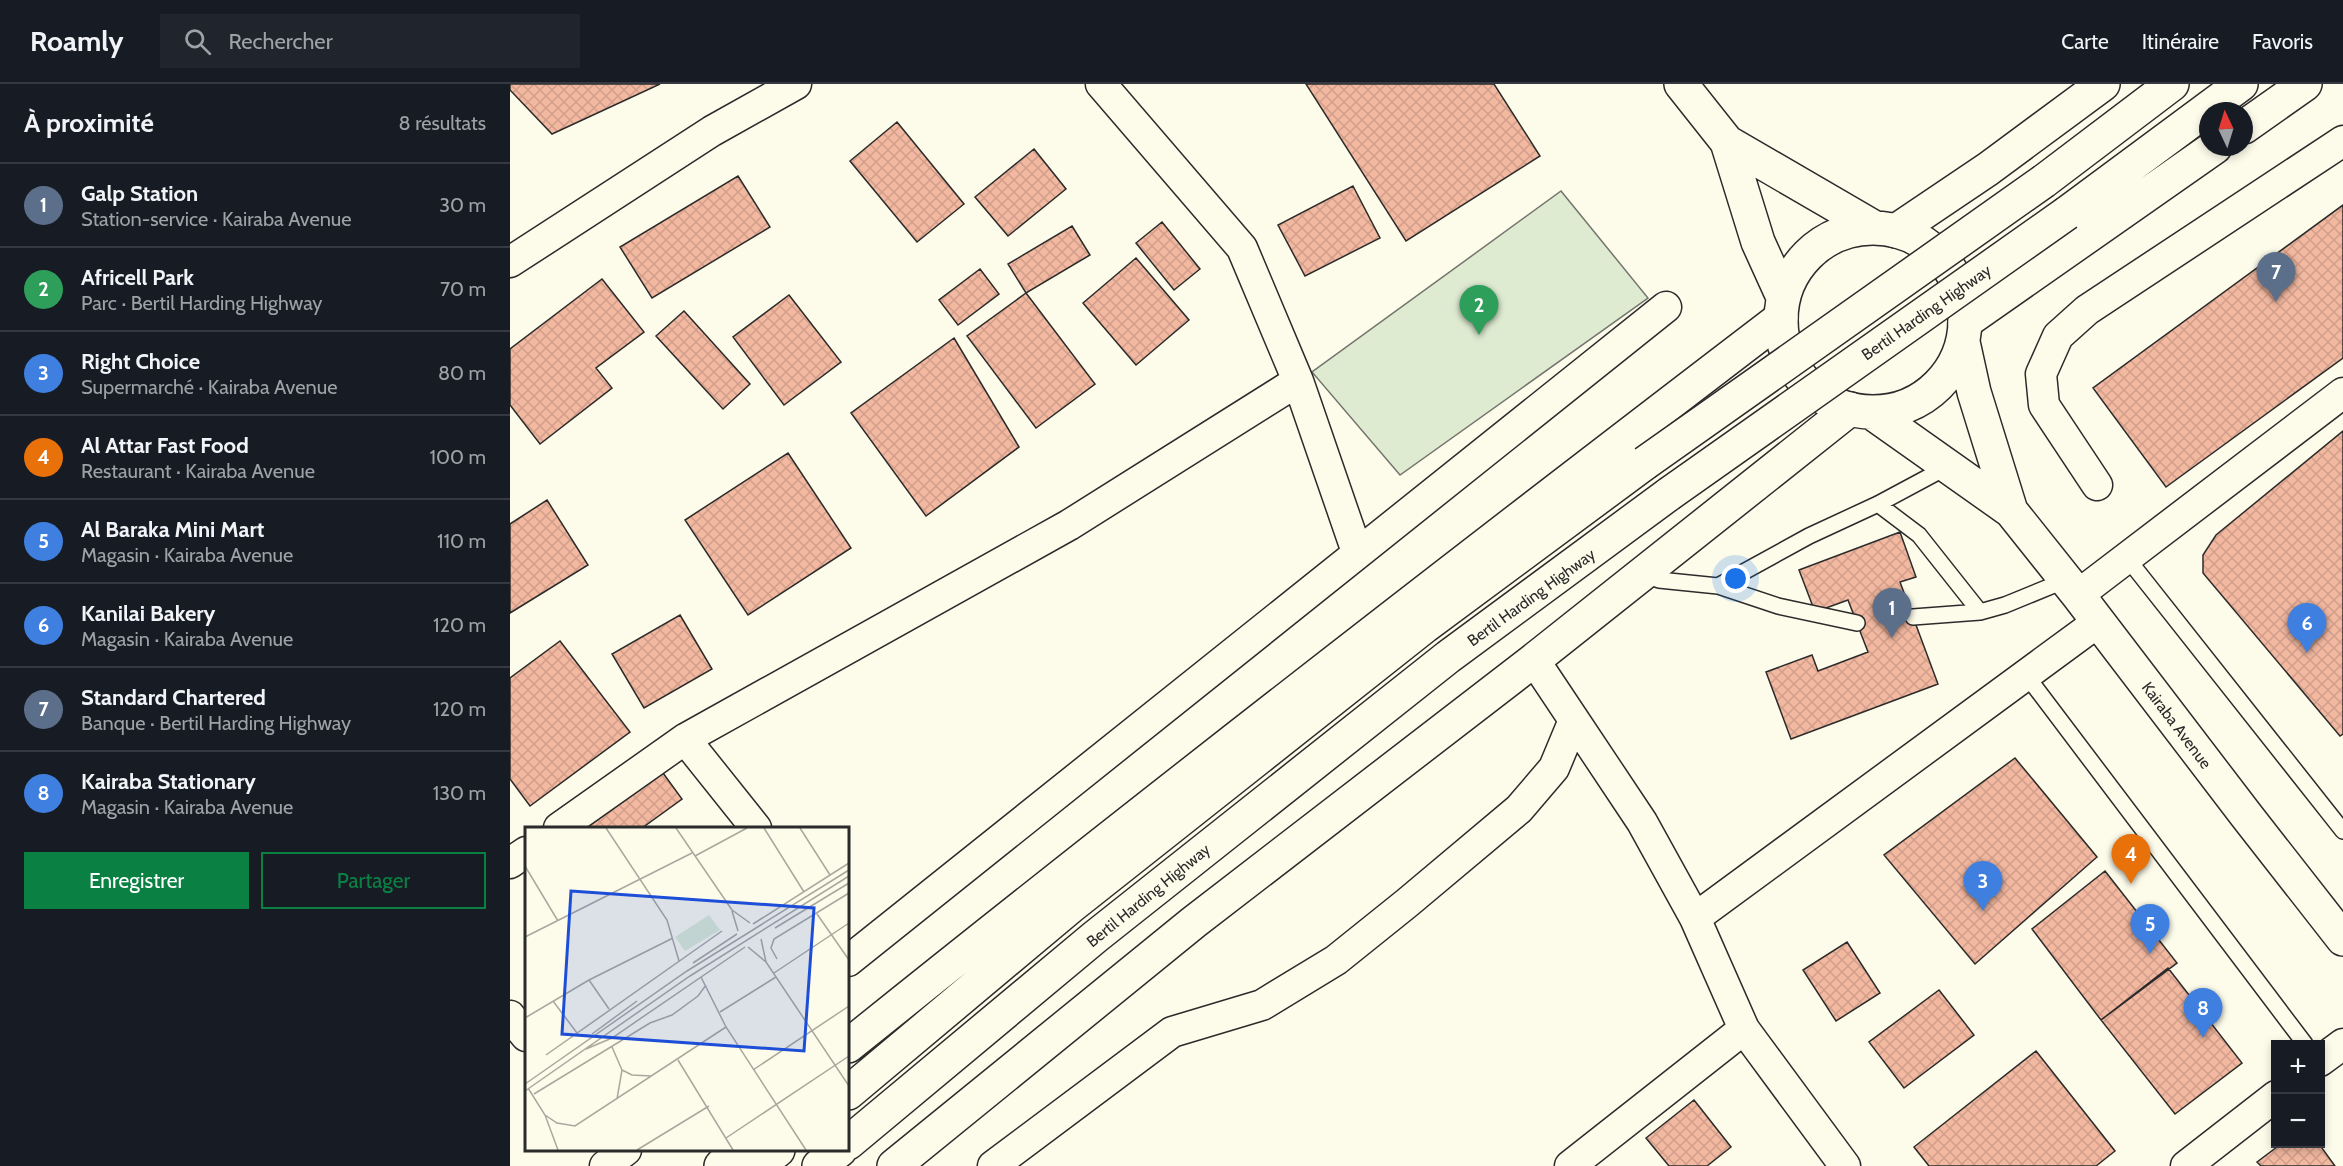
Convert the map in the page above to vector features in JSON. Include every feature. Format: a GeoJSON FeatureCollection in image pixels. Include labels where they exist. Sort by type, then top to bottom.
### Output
{"type":"FeatureCollection","features":[{"type":"Feature","properties":{"kind":"main road"},"geometry":{"type":"LineString","coordinates":[[1681,84],[1728,142],[1886,229],[1923,243],[1946,264],[1960,291],[1974,392],[2011,511]]}},
{"type":"Feature","properties":{"kind":"main road"},"geometry":{"type":"LineString","coordinates":[[849,1045],[1103,841],[1782,308],[1791,278],[1802,261],[1817,247],[1835,236],[1855,230],[1886,229],[1988,169],[2103,84]]}},
{"type":"Feature","properties":{"kind":"main road"},"geometry":{"type":"LineString","coordinates":[[849,1092],[1070,907],[1425,626],[1645,463],[2044,181],[2172,84]]}},
{"type":"Feature","properties":{"kind":"main road","name":"Bertil Harding Highway"},"geometry":{"type":"LineString","coordinates":[[849,1142],[1095,937],[1448,657],[1559,578],[1669,494],[2067,213],[2241,84]]}},
{"type":"Feature","properties":{"kind":"main road"},"geometry":{"type":"LineString","coordinates":[[2253,121],[2305,84]]}},
{"type":"Feature","properties":{"kind":"main road"},"geometry":{"type":"LineString","coordinates":[[1728,142],[1758,242],[1782,308],[1783,338],[1789,358],[1800,375],[1822,396],[1860,410],[2011,511]]}},
{"type":"Feature","properties":{"kind":"main road"},"geometry":{"type":"LineString","coordinates":[[894,1166],[1194,922],[1642,574],[1860,410],[1891,410],[1911,404],[1929,393],[1944,378],[1955,361],[1964,332],[2203,156]]}},
{"type":"Feature","properties":{"kind":"main road","name":"Kairaba Avenue"},"geometry":{"type":"LineString","coordinates":[[2011,511],[2343,939]]}},
{"type":"Feature","properties":{"kind":"main road"},"geometry":{"type":"LineString","coordinates":[[721,1166],[734,1151]]}},
{"type":"Feature","properties":{"kind":"main road"},"geometry":{"type":"LineString","coordinates":[[758,1166],[776,1151]]}},
{"type":"Feature","properties":{"kind":"main road"},"geometry":{"type":"LineString","coordinates":[[819,1166],[838,1151]]}},
{"type":"Feature","properties":{"kind":"street"},"geometry":{"type":"LineString","coordinates":[[510,262],[712,131],[796,84]]}},
{"type":"Feature","properties":{"kind":"street"},"geometry":{"type":"LineString","coordinates":[[1101,84],[1242,248],[1298,381],[1357,552]]}},
{"type":"Feature","properties":{"kind":"street"},"geometry":{"type":"LineString","coordinates":[[2097,486],[2044,405],[2041,374],[2058,336],[2087,310],[2343,141]]}},
{"type":"Feature","properties":{"kind":"street"},"geometry":{"type":"LineString","coordinates":[[850,953],[1666,307]]}},
{"type":"Feature","properties":{"kind":"street"},"geometry":{"type":"LineString","coordinates":[[560,827],[685,740],[1069,525],[1298,381]]}},
{"type":"Feature","properties":{"kind":"street"},"geometry":{"type":"LineString","coordinates":[[2072,587],[2127,558],[2343,393]]}},
{"type":"Feature","properties":{"kind":"street"},"geometry":{"type":"LineString","coordinates":[[1695,918],[2098,622]]}},
{"type":"Feature","properties":{"kind":"street"},"geometry":{"type":"LineString","coordinates":[[1534,660],[1642,822],[1695,918],[1744,1029],[1845,1166]]}},
{"type":"Feature","properties":{"kind":"street"},"geometry":{"type":"LineString","coordinates":[[993,1166],[1172,1032],[1262,1005],[1336,960],[1519,809],[1554,768],[1575,720]]}},
{"type":"Feature","properties":{"kind":"street"},"geometry":{"type":"LineString","coordinates":[[685,740],[755,827]]}},
{"type":"Feature","properties":{"kind":"street"},"geometry":{"type":"LineString","coordinates":[[510,863],[525,853]]}},
{"type":"Feature","properties":{"kind":"street"},"geometry":{"type":"LineString","coordinates":[[510,1016],[525,1035]]}},
{"type":"Feature","properties":{"kind":"street"},"geometry":{"type":"LineString","coordinates":[[1570,1166],[1744,1029]]}},
{"type":"Feature","properties":{"kind":"street"},"geometry":{"type":"LineString","coordinates":[[2325,1057],[2343,1044]]}},
{"type":"Feature","properties":{"kind":"street"},"geometry":{"type":"LineString","coordinates":[[2186,1166],[2271,1100]]}},
{"type":"Feature","properties":{"kind":"lane"},"geometry":{"type":"LineString","coordinates":[[1718,586],[1809,536],[1878,504],[1947,467]]}},
{"type":"Feature","properties":{"kind":"lane"},"geometry":{"type":"LineString","coordinates":[[1878,504],[1919,535],[1980,612]]}},
{"type":"Feature","properties":{"kind":"lane"},"geometry":{"type":"LineString","coordinates":[[2127,558],[2343,831]]}},
{"type":"Feature","properties":{"kind":"lane"},"geometry":{"type":"LineString","coordinates":[[1642,574],[1659,580],[1718,586],[1778,606],[1857,623]]}},
{"type":"Feature","properties":{"kind":"lane"},"geometry":{"type":"LineString","coordinates":[[1913,617],[1980,612],[2072,587]]}},
{"type":"Feature","properties":{"kind":"lane"},"geometry":{"type":"LineString","coordinates":[[2026,675],[2302,1040]]}},
{"type":"Feature","properties":{"kind":"green space"},"geometry":{"type":"Polygon","coordinates":[[[1561,191],[1648,298],[1400,475],[1312,372],[1561,191]]]}},
{"type":"Feature","properties":{"kind":"building"},"geometry":{"type":"Polygon","coordinates":[[[510,84],[660,84],[552,134],[510,90],[510,84]]]}},
{"type":"Feature","properties":{"kind":"building"},"geometry":{"type":"Polygon","coordinates":[[[1306,84],[1494,84],[1540,156],[1406,241],[1306,84]]]}},
{"type":"Feature","properties":{"kind":"building"},"geometry":{"type":"Polygon","coordinates":[[[897,122],[964,204],[917,242],[850,161],[897,122]]]}},
{"type":"Feature","properties":{"kind":"building"},"geometry":{"type":"Polygon","coordinates":[[[1034,149],[1066,189],[1008,236],[975,197],[1034,149]]]}},
{"type":"Feature","properties":{"kind":"building"},"geometry":{"type":"Polygon","coordinates":[[[738,176],[770,227],[652,298],[620,247],[738,176]]]}},
{"type":"Feature","properties":{"kind":"building"},"geometry":{"type":"Polygon","coordinates":[[[1353,186],[1380,238],[1305,276],[1278,225],[1353,186]]]}},
{"type":"Feature","properties":{"kind":"building"},"geometry":{"type":"Polygon","coordinates":[[[2343,205],[2343,358],[2166,487],[2093,388],[2343,205]]]}},
{"type":"Feature","properties":{"kind":"building"},"geometry":{"type":"Polygon","coordinates":[[[1162,222],[1200,269],[1174,290],[1136,243],[1162,222]]]}},
{"type":"Feature","properties":{"kind":"building"},"geometry":{"type":"Polygon","coordinates":[[[1072,226],[1090,255],[1026,293],[1008,264],[1072,226]]]}},
{"type":"Feature","properties":{"kind":"building"},"geometry":{"type":"Polygon","coordinates":[[[1136,258],[1189,320],[1136,365],[1083,303],[1136,258]]]}},
{"type":"Feature","properties":{"kind":"building"},"geometry":{"type":"Polygon","coordinates":[[[980,269],[999,294],[958,325],[939,300],[980,269]]]}},
{"type":"Feature","properties":{"kind":"building"},"geometry":{"type":"Polygon","coordinates":[[[602,279],[644,332],[596,368],[612,388],[540,444],[510,405],[510,349],[602,279]]]}},
{"type":"Feature","properties":{"kind":"building"},"geometry":{"type":"Polygon","coordinates":[[[1026,293],[1095,384],[1036,428],[967,336],[1026,293]]]}},
{"type":"Feature","properties":{"kind":"building"},"geometry":{"type":"Polygon","coordinates":[[[789,295],[841,362],[784,405],[733,337],[789,295]]]}},
{"type":"Feature","properties":{"kind":"building"},"geometry":{"type":"Polygon","coordinates":[[[684,311],[750,384],[723,409],[656,336],[684,311]]]}},
{"type":"Feature","properties":{"kind":"building"},"geometry":{"type":"Polygon","coordinates":[[[954,338],[1019,447],[926,516],[851,413],[954,338]]]}},
{"type":"Feature","properties":{"kind":"building"},"geometry":{"type":"Polygon","coordinates":[[[2343,431],[2343,734],[2340,736],[2203,573],[2203,555],[2216,535],[2343,431]]]}},
{"type":"Feature","properties":{"kind":"building"},"geometry":{"type":"Polygon","coordinates":[[[788,453],[851,548],[748,615],[685,520],[788,453]]]}},
{"type":"Feature","properties":{"kind":"building"},"geometry":{"type":"Polygon","coordinates":[[[547,500],[588,565],[510,613],[510,524],[547,500]]]}},
{"type":"Feature","properties":{"kind":"building"},"geometry":{"type":"Polygon","coordinates":[[[1900,532],[1916,577],[1900,582],[1938,684],[1791,739],[1766,672],[1812,655],[1818,671],[1868,652],[1848,600],[1815,612],[1799,570],[1900,532]]]}},
{"type":"Feature","properties":{"kind":"building"},"geometry":{"type":"Polygon","coordinates":[[[680,615],[712,669],[644,708],[612,654],[680,615]]]}},
{"type":"Feature","properties":{"kind":"building"},"geometry":{"type":"Polygon","coordinates":[[[560,641],[630,732],[530,806],[510,779],[510,678],[560,641]]]}},
{"type":"Feature","properties":{"kind":"building"},"geometry":{"type":"Polygon","coordinates":[[[2015,758],[2097,857],[1975,964],[1884,855],[2015,758]]]}},
{"type":"Feature","properties":{"kind":"building"},"geometry":{"type":"Polygon","coordinates":[[[663,773],[682,799],[643,827],[587,827],[663,773]]]}},
{"type":"Feature","properties":{"kind":"building"},"geometry":{"type":"Polygon","coordinates":[[[2105,871],[2177,963],[2101,1020],[2032,929],[2105,871]]]}},
{"type":"Feature","properties":{"kind":"building"},"geometry":{"type":"Polygon","coordinates":[[[1847,942],[1880,993],[1836,1021],[1803,970],[1847,942]]]}},
{"type":"Feature","properties":{"kind":"building"},"geometry":{"type":"Polygon","coordinates":[[[2168,968],[2242,1063],[2175,1114],[2101,1020],[2168,968]]]}},
{"type":"Feature","properties":{"kind":"building"},"geometry":{"type":"Polygon","coordinates":[[[1939,990],[1974,1035],[1904,1088],[1869,1042],[1939,990]]]}},
{"type":"Feature","properties":{"kind":"building"},"geometry":{"type":"Polygon","coordinates":[[[2036,1051],[2115,1151],[2096,1166],[1929,1166],[1914,1147],[2036,1051]]]}},
{"type":"Feature","properties":{"kind":"building"},"geometry":{"type":"Polygon","coordinates":[[[1694,1100],[1731,1147],[1707,1166],[1669,1166],[1646,1138],[1694,1100]]]}},
{"type":"Feature","properties":{"kind":"building"},"geometry":{"type":"Polygon","coordinates":[[[2276,1148],[2322,1148],[2335,1166],[2261,1166],[2257,1162],[2276,1148]]]}},
{"type":"Feature","properties":{"kind":"place","name":"Standard Chartered"},"geometry":{"type":"Point","coordinates":[2276,302]}},
{"type":"Feature","properties":{"kind":"place","name":"Africell Park"},"geometry":{"type":"Point","coordinates":[1479,335]}},
{"type":"Feature","properties":{"kind":"place","name":"Galp Station"},"geometry":{"type":"Point","coordinates":[1892,638]}},
{"type":"Feature","properties":{"kind":"place","name":"Kanilai Bakery"},"geometry":{"type":"Point","coordinates":[2307,653]}},
{"type":"Feature","properties":{"kind":"place","name":"Al Attar Fast Food"},"geometry":{"type":"Point","coordinates":[2131,884]}},
{"type":"Feature","properties":{"kind":"place","name":"Right Choice"},"geometry":{"type":"Point","coordinates":[1983,911]}},
{"type":"Feature","properties":{"kind":"place","name":"Al Baraka Mini Mart"},"geometry":{"type":"Point","coordinates":[2150,954]}},
{"type":"Feature","properties":{"kind":"place","name":"Kairaba Stationary"},"geometry":{"type":"Point","coordinates":[2203,1038]}}]}
